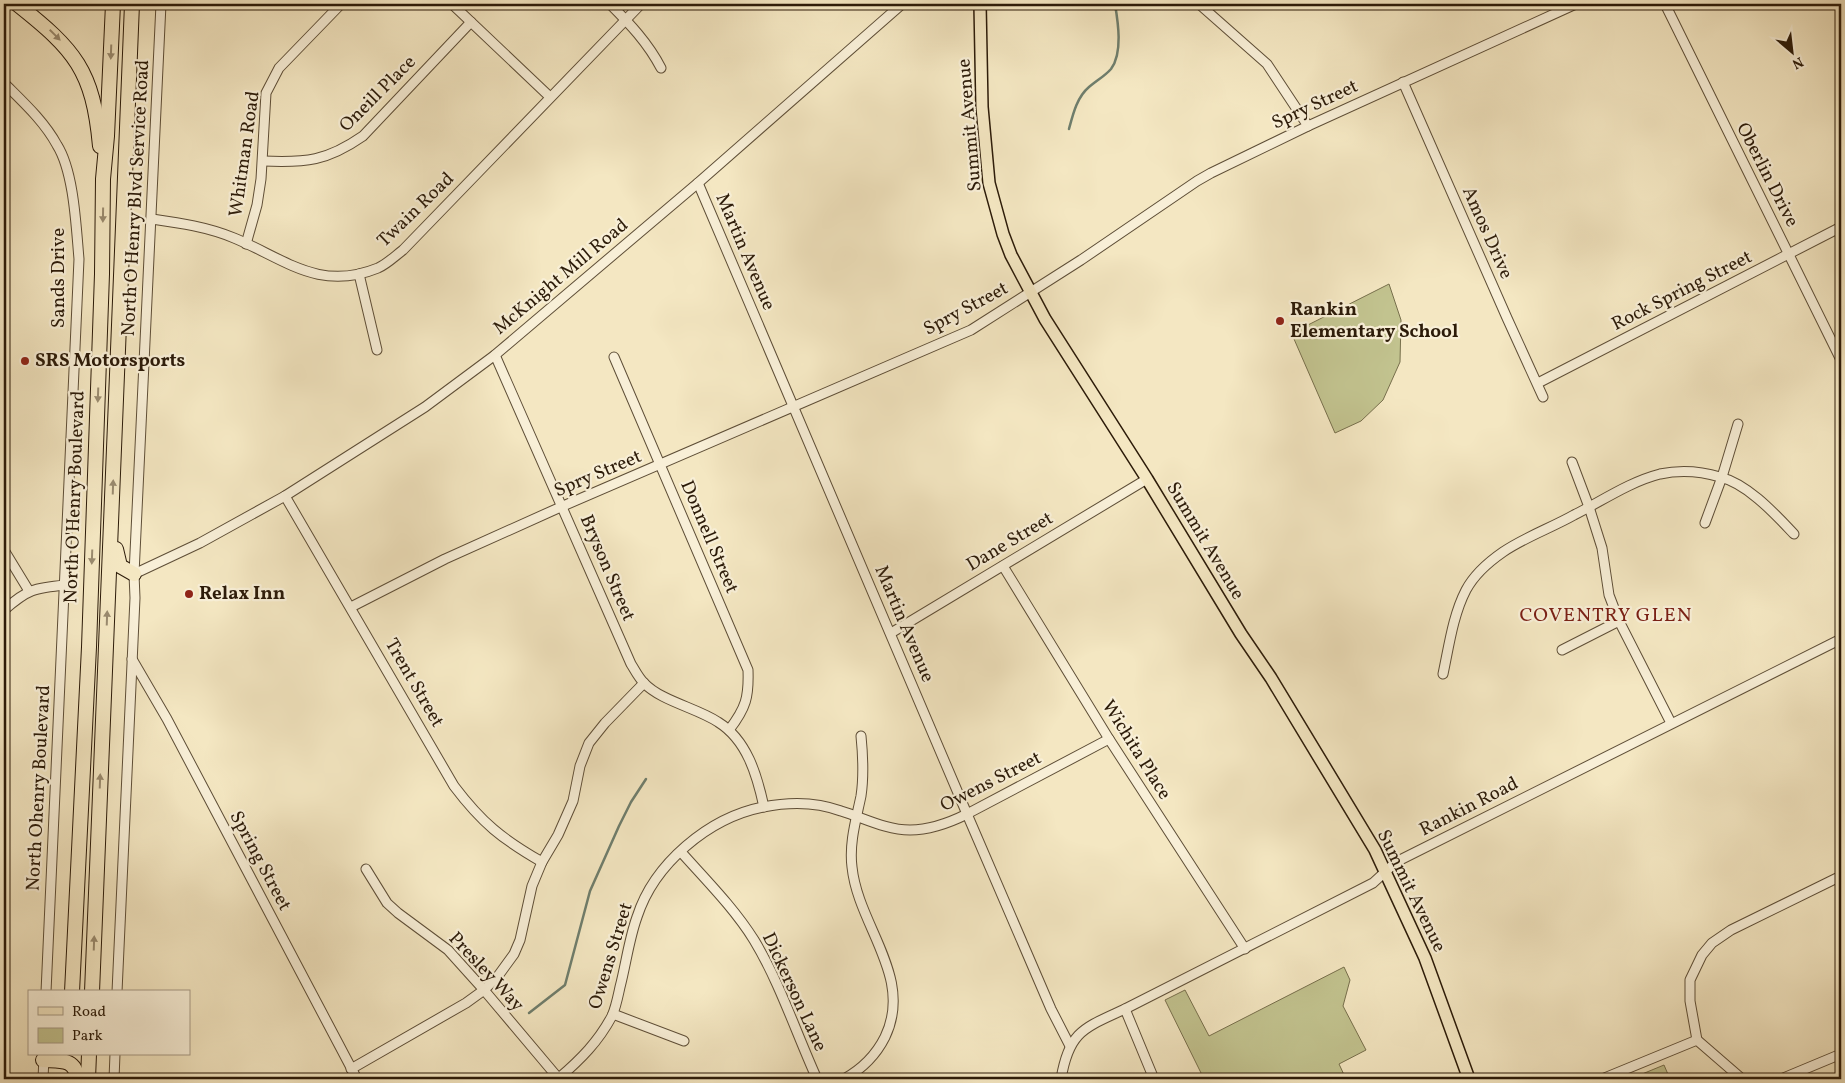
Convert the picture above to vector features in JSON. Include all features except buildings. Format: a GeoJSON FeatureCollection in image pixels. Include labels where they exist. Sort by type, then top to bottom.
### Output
{"type":"FeatureCollection","features":[{"type":"Feature","properties":{"kind":"highway"},"geometry":{"type":"LineString","coordinates":[[18,4],[49,29],[78,62],[93,97],[99,131],[103,178]]}},
{"type":"Feature","properties":{"kind":"highway","name":"North O'Henry Boulevard"},"geometry":{"type":"LineString","coordinates":[[72,990],[89,647],[102,274],[103,178],[108,128],[113,4]]}},
{"type":"Feature","properties":{"kind":"highway","name":"North O'Henry Boulevard"},"geometry":{"type":"LineString","coordinates":[[92,990],[112,536],[132,4]]}},
{"type":"Feature","properties":{"kind":"highway"},"geometry":{"type":"LineString","coordinates":[[112,536],[120,566],[134,574]]}},
{"type":"Feature","properties":{"kind":"highway"},"geometry":{"type":"LineString","coordinates":[[108,593],[117,582],[134,574]]}},
{"type":"Feature","properties":{"kind":"highway"},"geometry":{"type":"LineString","coordinates":[[44,1057],[69,1058]]}},
{"type":"Feature","properties":{"kind":"highway"},"geometry":{"type":"LineString","coordinates":[[68,1079],[69,1058]]}},
{"type":"Feature","properties":{"kind":"highway"},"geometry":{"type":"LineString","coordinates":[[69,1058],[75,1068],[77,1079]]}},
{"type":"Feature","properties":{"kind":"highway"},"geometry":{"type":"LineString","coordinates":[[88,1079],[89,1059]]}},
{"type":"Feature","properties":{"kind":"main road","name":"Summit Avenue"},"geometry":{"type":"LineString","coordinates":[[980,4],[982,107],[989,183],[1006,241],[1030,293],[1147,479],[1238,629],[1271,678],[1375,850],[1425,958],[1469,1079]]}},
{"type":"Feature","properties":{"kind":"street","name":"North O Henry Blvd Service Road"},"geometry":{"type":"LineString","coordinates":[[134,574],[161,4]]}},
{"type":"Feature","properties":{"kind":"street","name":"Whitman Road"},"geometry":{"type":"LineString","coordinates":[[246,244],[257,205],[263,161],[266,93],[280,68],[341,4]]}},
{"type":"Feature","properties":{"kind":"street"},"geometry":{"type":"LineString","coordinates":[[452,4],[550,97]]}},
{"type":"Feature","properties":{"kind":"street"},"geometry":{"type":"LineString","coordinates":[[610,4],[652,50],[661,68]]}},
{"type":"Feature","properties":{"kind":"street","name":"Twain Road"},"geometry":{"type":"LineString","coordinates":[[152,220],[190,224],[234,238],[300,270],[323,276],[359,274],[379,267],[403,250],[640,4]]}},
{"type":"Feature","properties":{"kind":"street","name":"McKnight Mill Road"},"geometry":{"type":"LineString","coordinates":[[134,574],[212,536],[285,496],[425,407],[495,355],[698,182],[902,4]]}},
{"type":"Feature","properties":{"kind":"street"},"geometry":{"type":"LineString","coordinates":[[1199,4],[1267,64],[1308,126]]}},
{"type":"Feature","properties":{"kind":"street","name":"Spry Street"},"geometry":{"type":"LineString","coordinates":[[351,607],[445,559],[563,506],[971,330],[1030,293],[1197,181],[1308,126],[1576,4]]}},
{"type":"Feature","properties":{"kind":"street","name":"Oberlin Drive"},"geometry":{"type":"LineString","coordinates":[[1665,4],[1841,360]]}},
{"type":"Feature","properties":{"kind":"street","name":"Oneill Place"},"geometry":{"type":"LineString","coordinates":[[263,161],[305,162],[327,157],[347,148],[363,136],[471,22]]}},
{"type":"Feature","properties":{"kind":"street","name":"Amos Drive"},"geometry":{"type":"LineString","coordinates":[[1403,82],[1543,397]]}},
{"type":"Feature","properties":{"kind":"street","name":"Sands Drive"},"geometry":{"type":"LineString","coordinates":[[4,83],[26,104],[58,146],[70,180],[74,212],[79,259],[66,585]]}},
{"type":"Feature","properties":{"kind":"street","name":"Martin Avenue"},"geometry":{"type":"LineString","coordinates":[[698,182],[967,814],[1070,1046]]}},
{"type":"Feature","properties":{"kind":"street","name":"Rock Spring Street"},"geometry":{"type":"LineString","coordinates":[[1538,384],[1841,227]]}},
{"type":"Feature","properties":{"kind":"street"},"geometry":{"type":"LineString","coordinates":[[359,274],[377,350]]}},
{"type":"Feature","properties":{"kind":"street","name":"Bryson Street"},"geometry":{"type":"LineString","coordinates":[[495,355],[631,664],[644,683]]}},
{"type":"Feature","properties":{"kind":"street","name":"Donnell Street"},"geometry":{"type":"LineString","coordinates":[[614,357],[748,670],[749,691],[740,715],[729,730]]}},
{"type":"Feature","properties":{"kind":"street"},"geometry":{"type":"LineString","coordinates":[[1705,523],[1722,477],[1738,424]]}},
{"type":"Feature","properties":{"kind":"street"},"geometry":{"type":"LineString","coordinates":[[1572,462],[1602,548],[1609,595],[1619,621],[1671,723]]}},
{"type":"Feature","properties":{"kind":"street"},"geometry":{"type":"LineString","coordinates":[[1443,674],[1454,624],[1467,590],[1481,571],[1503,552],[1635,483],[1660,474],[1686,471],[1722,477],[1753,495],[1794,534]]}},
{"type":"Feature","properties":{"kind":"street","name":"Dane Street"},"geometry":{"type":"LineString","coordinates":[[891,633],[1147,479]]}},
{"type":"Feature","properties":{"kind":"street","name":"Trent Street"},"geometry":{"type":"LineString","coordinates":[[285,496],[454,786],[483,821],[498,834],[542,862]]}},
{"type":"Feature","properties":{"kind":"street"},"geometry":{"type":"LineString","coordinates":[[4,550],[29,591]]}},
{"type":"Feature","properties":{"kind":"street","name":"Wichita Place"},"geometry":{"type":"LineString","coordinates":[[1003,566],[1109,739],[1245,949]]}},
{"type":"Feature","properties":{"kind":"street"},"geometry":{"type":"LineString","coordinates":[[117,990],[135,598],[134,574]]}},
{"type":"Feature","properties":{"kind":"street"},"geometry":{"type":"LineString","coordinates":[[4,610],[29,591],[66,585]]}},
{"type":"Feature","properties":{"kind":"street","name":"North Ohenry Boulevard"},"geometry":{"type":"LineString","coordinates":[[46,990],[66,585]]}},
{"type":"Feature","properties":{"kind":"street"},"geometry":{"type":"LineString","coordinates":[[1562,650],[1619,621]]}},
{"type":"Feature","properties":{"kind":"street","name":"Rankin Road"},"geometry":{"type":"LineString","coordinates":[[1070,1046],[1086,1027],[1245,949],[1373,883],[1396,862],[1841,639]]}},
{"type":"Feature","properties":{"kind":"street","name":"Spring Street"},"geometry":{"type":"LineString","coordinates":[[132,658],[357,1079]]}},
{"type":"Feature","properties":{"kind":"street"},"geometry":{"type":"LineString","coordinates":[[351,1068],[466,1003],[484,990],[498,976],[514,954],[528,910],[532,886],[573,801],[580,766],[589,743],[605,722],[644,683],[664,697],[718,721],[729,730],[747,753],[758,776],[764,807]]}},
{"type":"Feature","properties":{"kind":"street"},"geometry":{"type":"LineString","coordinates":[[844,1079],[864,1065],[879,1050],[894,1014],[893,989],[889,971],[857,893],[852,868],[851,845],[863,774],[861,736]]}},
{"type":"Feature","properties":{"kind":"street","name":"Owens Street"},"geometry":{"type":"LineString","coordinates":[[559,1079],[598,1041],[613,1014],[637,916],[649,891],[662,870],[710,829],[746,812],[764,807],[805,804],[839,810],[889,827],[909,830],[929,828],[946,824],[967,814],[1109,739]]}},
{"type":"Feature","properties":{"kind":"street","name":"Dickerson Lane"},"geometry":{"type":"LineString","coordinates":[[681,852],[739,919],[753,940],[766,962],[817,1079]]}},
{"type":"Feature","properties":{"kind":"street","name":"Presley Way"},"geometry":{"type":"LineString","coordinates":[[366,869],[387,902],[398,913],[448,950],[559,1079]]}},
{"type":"Feature","properties":{"kind":"street"},"geometry":{"type":"LineString","coordinates":[[1742,1079],[1697,1040],[1690,1001],[1690,980],[1702,955],[1712,943],[1731,930],[1841,876]]}},
{"type":"Feature","properties":{"kind":"street"},"geometry":{"type":"LineString","coordinates":[[1125,1009],[1154,1079]]}},
{"type":"Feature","properties":{"kind":"street"},"geometry":{"type":"LineString","coordinates":[[613,1014],[684,1040]]}},
{"type":"Feature","properties":{"kind":"street"},"geometry":{"type":"LineString","coordinates":[[1602,1079],[1697,1040]]}},
{"type":"Feature","properties":{"kind":"street"},"geometry":{"type":"LineString","coordinates":[[1062,1079],[1064,1060],[1070,1046]]}},
{"type":"Feature","properties":{"kind":"street"},"geometry":{"type":"LineString","coordinates":[[1780,1079],[1841,1054]]}},
{"type":"Feature","properties":{"kind":"street"},"geometry":{"type":"LineString","coordinates":[[114,1079],[115,1056]]}},
{"type":"Feature","properties":{"kind":"street"},"geometry":{"type":"LineString","coordinates":[[43,1079],[44,1057]]}},
{"type":"Feature","properties":{"kind":"green space"},"geometry":{"type":"Polygon","coordinates":[[[1389,284],[1401,320],[1400,362],[1383,400],[1361,421],[1335,433],[1294,339],[1298,330],[1389,284]]]}},
{"type":"Feature","properties":{"kind":"green space"},"geometry":{"type":"Polygon","coordinates":[[[1344,967],[1350,980],[1343,1006],[1366,1050],[1339,1064],[1346,1079],[1204,1079],[1165,1000],[1185,990],[1209,1036],[1344,967]]]}},
{"type":"Feature","properties":{"kind":"green space"},"geometry":{"type":"Polygon","coordinates":[[[1664,1065],[1670,1079],[1630,1079],[1664,1065]]]}},
{"type":"Feature","properties":{"kind":"waterway"},"geometry":{"type":"LineString","coordinates":[[1069,129],[1081,96],[1089,87],[1109,72],[1115,62],[1119,37],[1115,4]]}},
{"type":"Feature","properties":{"kind":"waterway"},"geometry":{"type":"LineString","coordinates":[[529,1013],[565,985],[590,891],[619,826],[631,802],[646,779]]}},
{"type":"Feature","properties":{"kind":"place","name":"Rankin Elementary School"},"geometry":{"type":"Point","coordinates":[1280,321]}},
{"type":"Feature","properties":{"kind":"place","name":"SRS Motorsports"},"geometry":{"type":"Point","coordinates":[25,361]}},
{"type":"Feature","properties":{"kind":"place","name":"Relax Inn"},"geometry":{"type":"Point","coordinates":[189,594]}},
{"type":"Feature","properties":{"kind":"district","name":"COVENTRY GLEN"},"geometry":{"type":"Point","coordinates":[1606,616]}}]}
